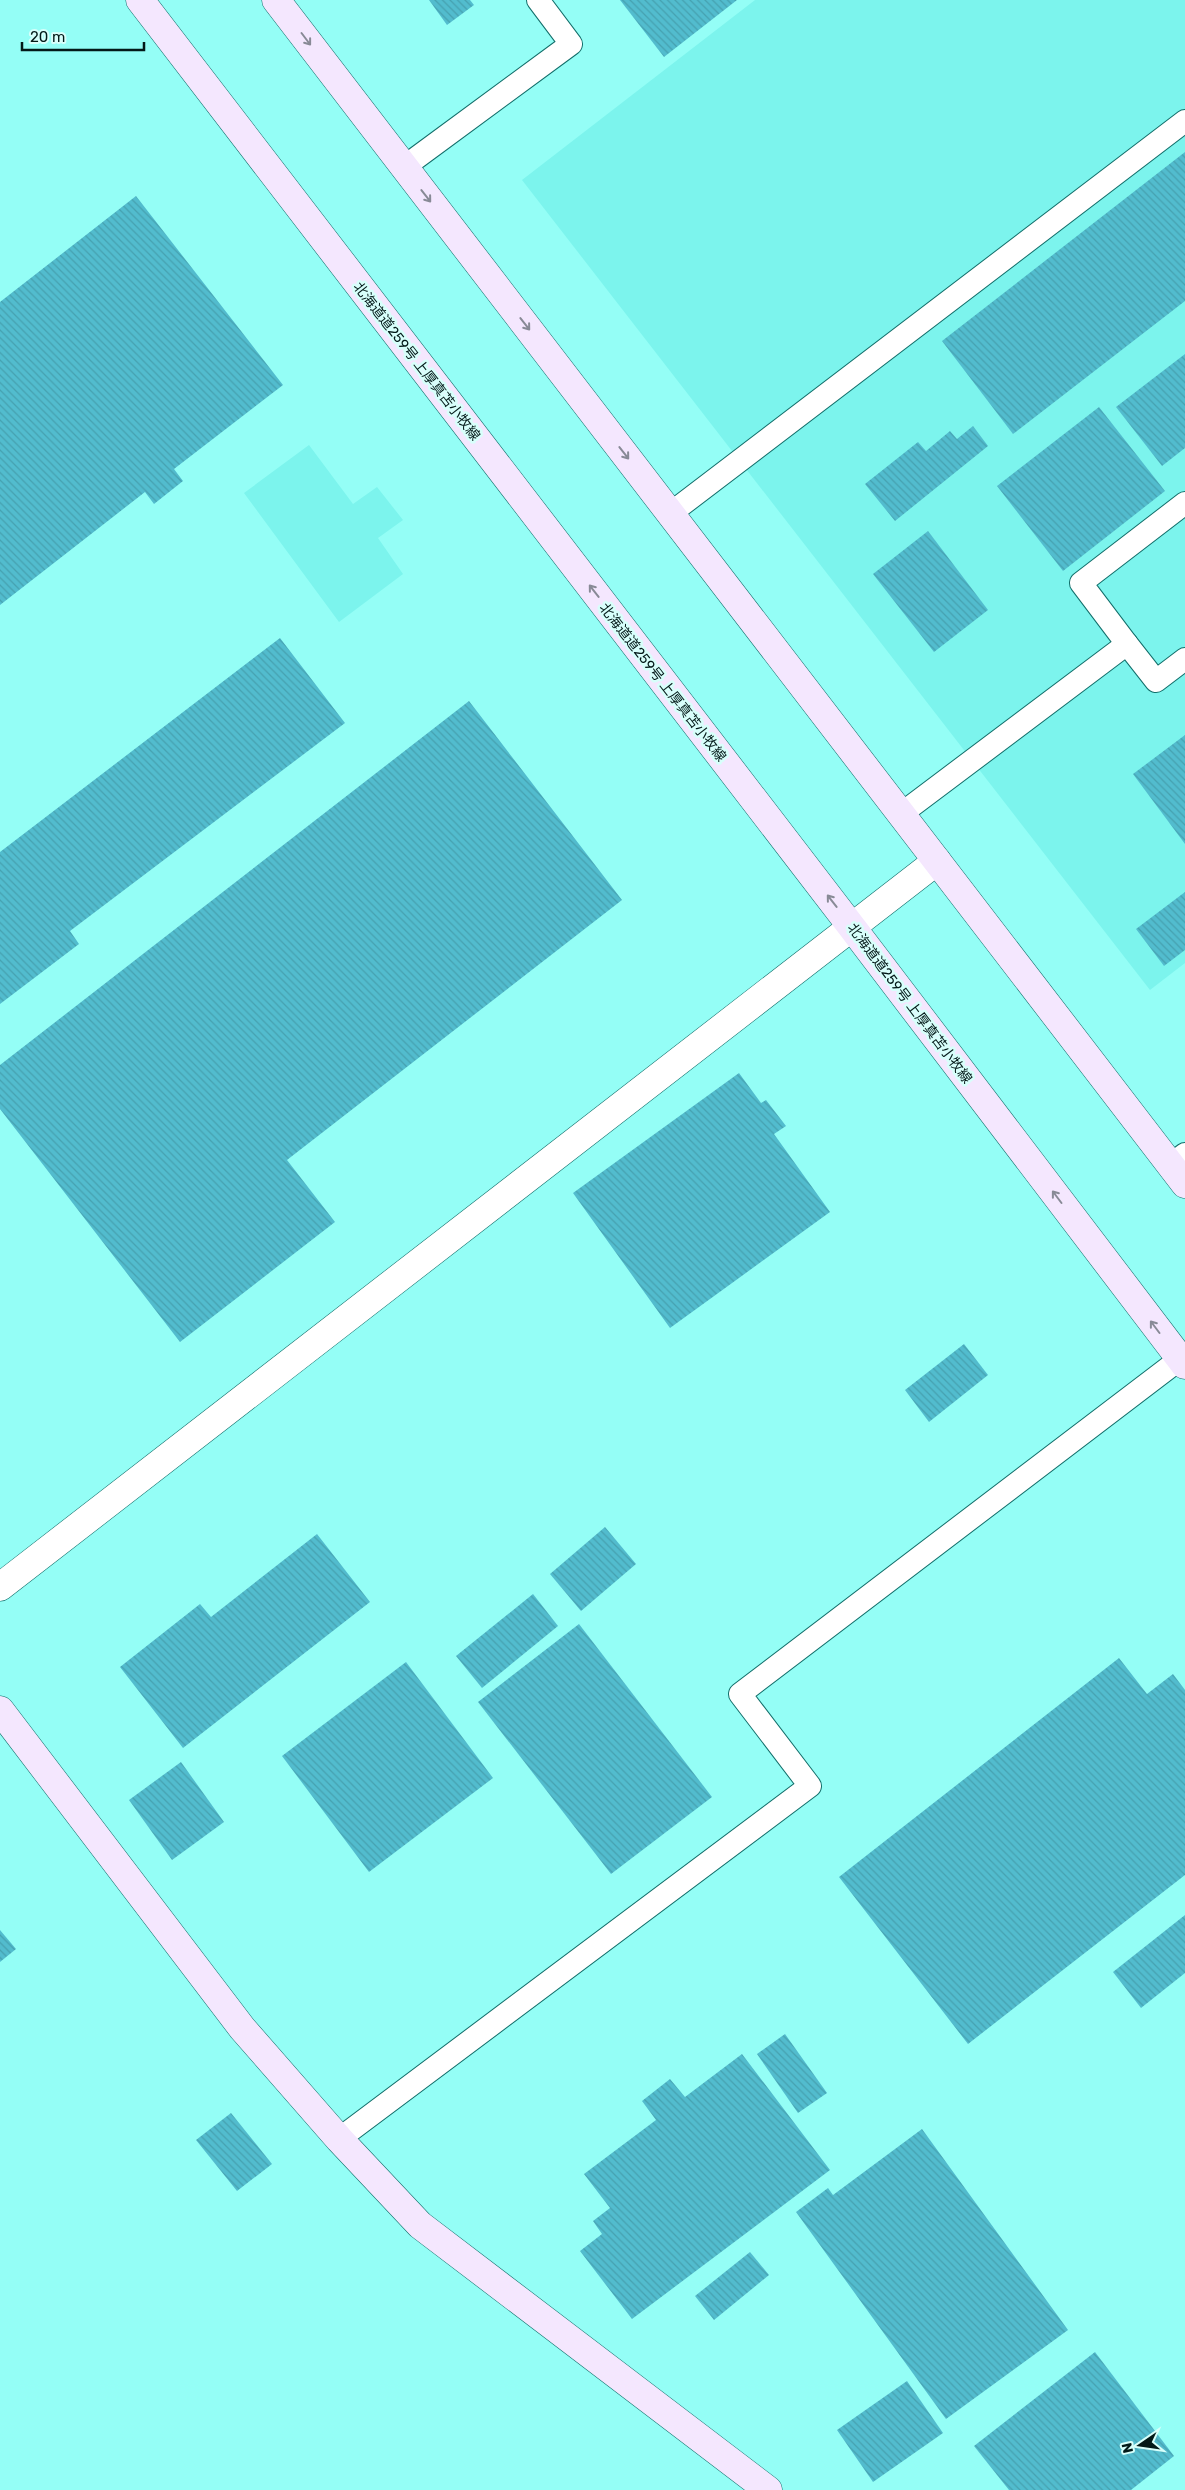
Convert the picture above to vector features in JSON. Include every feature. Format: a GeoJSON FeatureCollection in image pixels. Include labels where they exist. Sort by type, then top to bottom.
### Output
{"type":"FeatureCollection","features":[{"type":"Feature","properties":{"kind":"main road","name":"北海道道259号 上厚真苫小牧線"},"geometry":{"type":"LineString","coordinates":[[140,0],[1183,1362]]}},
{"type":"Feature","properties":{"kind":"main road"},"geometry":{"type":"LineString","coordinates":[[276,0],[937,861],[1180,1168]]}},
{"type":"Feature","properties":{"kind":"main road"},"geometry":{"type":"LineString","coordinates":[[0,1710],[242,2028],[339,2139],[420,2225],[768,2490]]}},
{"type":"Feature","properties":{"kind":"street"},"geometry":{"type":"LineString","coordinates":[[0,1588],[937,861]]}},
{"type":"Feature","properties":{"kind":"lane"},"geometry":{"type":"LineString","coordinates":[[404,167],[571,44],[538,0]]}},
{"type":"Feature","properties":{"kind":"lane"},"geometry":{"type":"LineString","coordinates":[[671,513],[1185,121]]}},
{"type":"Feature","properties":{"kind":"lane"},"geometry":{"type":"LineString","coordinates":[[1185,503],[1081,583],[1156,681],[1185,659]]}},
{"type":"Feature","properties":{"kind":"lane"},"geometry":{"type":"LineString","coordinates":[[901,814],[1127,644]]}},
{"type":"Feature","properties":{"kind":"lane"},"geometry":{"type":"LineString","coordinates":[[339,2139],[810,1786],[740,1694],[1183,1362]]}},
{"type":"Feature","properties":{"kind":"shaded area"},"geometry":{"type":"Polygon","coordinates":[[[755,0],[1185,0],[1185,963],[1150,990],[522,180],[755,0]]]}},
{"type":"Feature","properties":{"kind":"shaded area"},"geometry":{"type":"Polygon","coordinates":[[[309,445],[353,504],[377,487],[403,520],[378,538],[403,574],[339,622],[244,493],[309,445]]]}},
{"type":"Feature","properties":{"kind":"building"},"geometry":{"type":"Polygon","coordinates":[[[429,0],[470,0],[474,5],[447,25],[429,0]]]}},
{"type":"Feature","properties":{"kind":"building"},"geometry":{"type":"Polygon","coordinates":[[[620,0],[737,0],[664,57],[620,0]]]}},
{"type":"Feature","properties":{"kind":"building"},"geometry":{"type":"Polygon","coordinates":[[[1185,152],[1185,301],[1013,434],[942,341],[1185,152]]]}},
{"type":"Feature","properties":{"kind":"building"},"geometry":{"type":"Polygon","coordinates":[[[136,196],[283,385],[174,469],[183,481],[154,504],[145,492],[0,605],[0,302],[136,196]]]}},
{"type":"Feature","properties":{"kind":"building"},"geometry":{"type":"Polygon","coordinates":[[[1185,354],[1185,448],[1162,466],[1116,407],[1185,354]]]}},
{"type":"Feature","properties":{"kind":"building"},"geometry":{"type":"Polygon","coordinates":[[[1099,407],[1165,491],[1063,571],[997,486],[1099,407]]]}},
{"type":"Feature","properties":{"kind":"building"},"geometry":{"type":"Polygon","coordinates":[[[973,426],[988,446],[895,521],[865,484],[918,442],[926,451],[950,431],[957,439],[973,426]]]}},
{"type":"Feature","properties":{"kind":"building"},"geometry":{"type":"Polygon","coordinates":[[[928,531],[988,610],[934,652],[873,574],[928,531]]]}},
{"type":"Feature","properties":{"kind":"building"},"geometry":{"type":"Polygon","coordinates":[[[280,638],[345,723],[70,931],[79,944],[0,1004],[0,852],[280,638]]]}},
{"type":"Feature","properties":{"kind":"building"},"geometry":{"type":"Polygon","coordinates":[[[469,701],[622,900],[287,1160],[335,1222],[180,1342],[0,1109],[0,1065],[469,701]]]}},
{"type":"Feature","properties":{"kind":"building"},"geometry":{"type":"Polygon","coordinates":[[[1185,735],[1185,844],[1133,774],[1185,735]]]}},
{"type":"Feature","properties":{"kind":"building"},"geometry":{"type":"Polygon","coordinates":[[[1185,892],[1185,950],[1164,966],[1136,929],[1185,892]]]}},
{"type":"Feature","properties":{"kind":"building"},"geometry":{"type":"Polygon","coordinates":[[[739,1073],[761,1103],[766,1100],[786,1126],[774,1134],[830,1212],[670,1328],[573,1193],[739,1073]]]}},
{"type":"Feature","properties":{"kind":"building"},"geometry":{"type":"Polygon","coordinates":[[[964,1344],[988,1375],[929,1422],[905,1390],[964,1344]]]}},
{"type":"Feature","properties":{"kind":"building"},"geometry":{"type":"Polygon","coordinates":[[[605,1527],[636,1564],[581,1611],[550,1574],[605,1527]]]}},
{"type":"Feature","properties":{"kind":"building"},"geometry":{"type":"Polygon","coordinates":[[[317,1534],[370,1602],[183,1748],[120,1667],[200,1604],[211,1617],[317,1534]]]}},
{"type":"Feature","properties":{"kind":"building"},"geometry":{"type":"Polygon","coordinates":[[[533,1594],[558,1626],[482,1688],[456,1656],[533,1594]]]}},
{"type":"Feature","properties":{"kind":"building"},"geometry":{"type":"Polygon","coordinates":[[[579,1624],[712,1797],[611,1874],[478,1702],[579,1624]]]}},
{"type":"Feature","properties":{"kind":"building"},"geometry":{"type":"Polygon","coordinates":[[[1119,1658],[1147,1694],[1173,1674],[1185,1690],[1185,1875],[968,2044],[839,1877],[1119,1658]]]}},
{"type":"Feature","properties":{"kind":"building"},"geometry":{"type":"Polygon","coordinates":[[[406,1662],[493,1778],[369,1872],[282,1756],[406,1662]]]}},
{"type":"Feature","properties":{"kind":"building"},"geometry":{"type":"Polygon","coordinates":[[[181,1762],[224,1822],[172,1860],[129,1800],[181,1762]]]}},
{"type":"Feature","properties":{"kind":"building"},"geometry":{"type":"Polygon","coordinates":[[[1185,1915],[1185,1973],[1141,2008],[1113,1972],[1185,1915]]]}},
{"type":"Feature","properties":{"kind":"building"},"geometry":{"type":"Polygon","coordinates":[[[0,1930],[16,1949],[0,1962],[0,1930]]]}},
{"type":"Feature","properties":{"kind":"building"},"geometry":{"type":"Polygon","coordinates":[[[785,2034],[827,2093],[798,2113],[757,2054],[785,2034]]]}},
{"type":"Feature","properties":{"kind":"building"},"geometry":{"type":"Polygon","coordinates":[[[742,2054],[830,2170],[632,2319],[580,2251],[602,2234],[593,2221],[610,2208],[584,2174],[656,2120],[642,2101],[670,2079],[685,2097],[742,2054]]]}},
{"type":"Feature","properties":{"kind":"building"},"geometry":{"type":"Polygon","coordinates":[[[231,2113],[272,2164],[237,2191],[196,2140],[231,2113]]]}},
{"type":"Feature","properties":{"kind":"building"},"geometry":{"type":"Polygon","coordinates":[[[922,2129],[1068,2330],[946,2419],[796,2212],[828,2188],[833,2195],[922,2129]]]}},
{"type":"Feature","properties":{"kind":"building"},"geometry":{"type":"Polygon","coordinates":[[[750,2252],[769,2275],[714,2320],[695,2296],[750,2252]]]}},
{"type":"Feature","properties":{"kind":"building"},"geometry":{"type":"Polygon","coordinates":[[[1095,2352],[1174,2456],[1131,2490],[1009,2490],[974,2446],[1095,2352]]]}},
{"type":"Feature","properties":{"kind":"building"},"geometry":{"type":"Polygon","coordinates":[[[907,2381],[943,2433],[873,2482],[837,2430],[907,2381]]]}}]}
